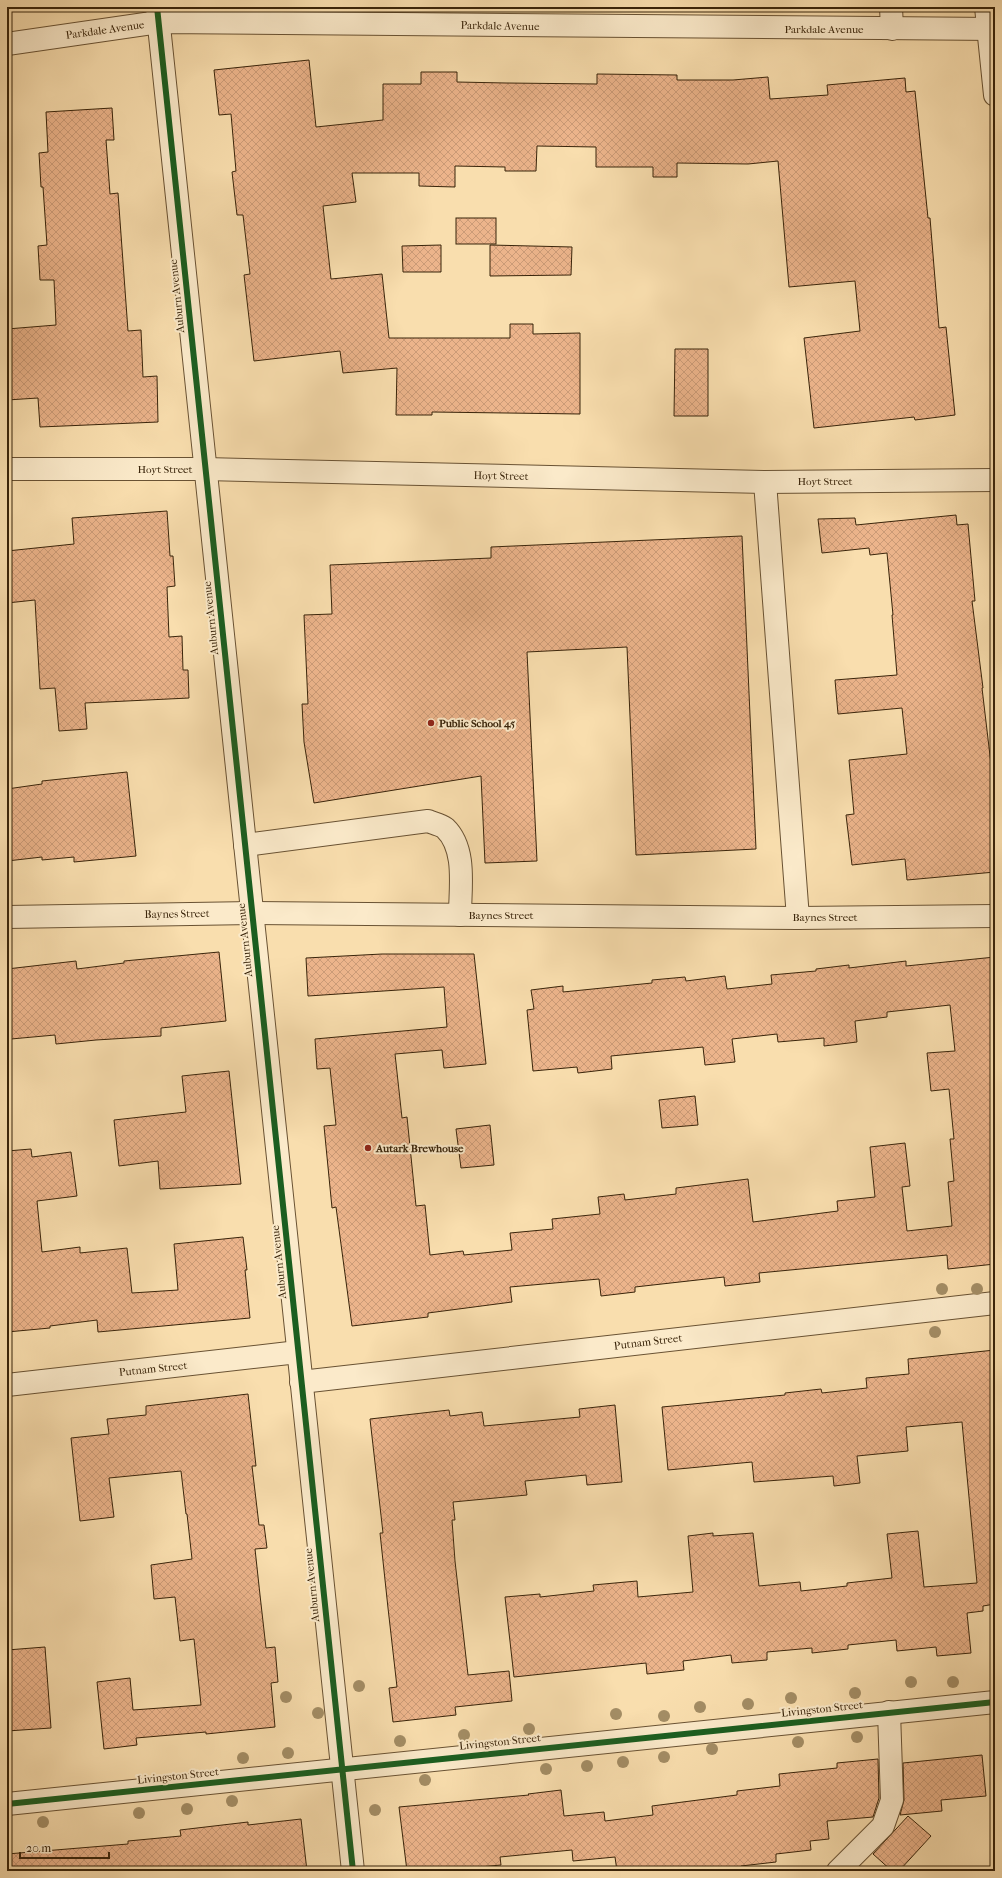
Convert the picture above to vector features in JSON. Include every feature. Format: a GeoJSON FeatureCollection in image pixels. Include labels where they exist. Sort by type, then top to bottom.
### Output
{"type":"FeatureCollection","features":[{"type":"Feature","properties":{"kind":"street"},"geometry":{"type":"LineString","coordinates":[[891,7],[892,29]]}},
{"type":"Feature","properties":{"kind":"street"},"geometry":{"type":"LineString","coordinates":[[986,7],[992,29],[995,95]]}},
{"type":"Feature","properties":{"kind":"street","name":"Parkdale Avenue"},"geometry":{"type":"LineString","coordinates":[[7,44],[158,15],[892,29],[992,29]]}},
{"type":"Feature","properties":{"kind":"street","name":"Auburn Avenue"},"geometry":{"type":"LineString","coordinates":[[158,15],[353,1871]]}},
{"type":"Feature","properties":{"kind":"street","name":"Hoyt Street"},"geometry":{"type":"LineString","coordinates":[[7,469],[205,469],[765,482],[995,480]]}},
{"type":"Feature","properties":{"kind":"street"},"geometry":{"type":"LineString","coordinates":[[765,482],[798,918]]}},
{"type":"Feature","properties":{"kind":"street"},"geometry":{"type":"LineString","coordinates":[[245,845],[428,821],[444,827],[453,838],[458,851],[460,868],[460,915]]}},
{"type":"Feature","properties":{"kind":"street","name":"Baynes Street"},"geometry":{"type":"LineString","coordinates":[[7,917],[252,913],[798,918],[995,916]]}},
{"type":"Feature","properties":{"kind":"street","name":"Putnam Street"},"geometry":{"type":"LineString","coordinates":[[301,1382],[995,1303]]}},
{"type":"Feature","properties":{"kind":"street","name":"Putnam Street"},"geometry":{"type":"LineString","coordinates":[[7,1385],[298,1352]]}},
{"type":"Feature","properties":{"kind":"street","name":"Livingston Street"},"geometry":{"type":"LineString","coordinates":[[7,1804],[995,1702]]}},
{"type":"Feature","properties":{"kind":"street"},"geometry":{"type":"LineString","coordinates":[[838,1871],[883,1826],[886,1820],[892,1800],[889,1712]]}},
{"type":"Feature","properties":{"kind":"building"},"geometry":{"type":"Polygon","coordinates":[[[309,60],[316,127],[383,120],[383,84],[421,84],[421,72],[457,72],[457,82],[506,83],[597,84],[597,74],[677,75],[677,80],[733,80],[768,77],[770,99],[828,95],[827,85],[905,78],[906,92],[915,91],[928,218],[930,218],[939,328],[946,327],[955,415],[915,420],[914,417],[814,428],[804,338],[860,331],[855,281],[789,287],[778,161],[748,164],[677,163],[677,177],[653,177],[653,167],[596,167],[596,147],[537,146],[536,171],[505,171],[505,167],[455,166],[455,187],[419,186],[419,173],[352,173],[356,202],[323,206],[331,279],[382,274],[389,338],[510,338],[510,324],[533,324],[533,334],[580,333],[580,414],[432,412],[432,415],[396,415],[397,368],[343,373],[340,351],[254,361],[244,275],[250,274],[243,215],[237,215],[232,172],[236,171],[231,114],[219,115],[214,70],[309,60]]]}},
{"type":"Feature","properties":{"kind":"building"},"geometry":{"type":"Polygon","coordinates":[[[112,108],[114,140],[106,140],[110,194],[118,193],[128,331],[141,330],[143,377],[157,376],[158,422],[40,427],[38,398],[7,400],[7,329],[56,325],[54,280],[40,280],[38,246],[47,245],[39,153],[48,152],[46,112],[112,108]]]}},
{"type":"Feature","properties":{"kind":"building"},"geometry":{"type":"Polygon","coordinates":[[[456,218],[496,218],[496,244],[456,244],[456,218]]]}},
{"type":"Feature","properties":{"kind":"building"},"geometry":{"type":"Polygon","coordinates":[[[441,245],[441,272],[403,272],[402,246],[441,245]]]}},
{"type":"Feature","properties":{"kind":"building"},"geometry":{"type":"Polygon","coordinates":[[[490,245],[572,247],[571,275],[490,276],[490,245]]]}},
{"type":"Feature","properties":{"kind":"building"},"geometry":{"type":"Polygon","coordinates":[[[675,349],[708,349],[708,416],[674,416],[675,349]]]}},
{"type":"Feature","properties":{"kind":"building"},"geometry":{"type":"Polygon","coordinates":[[[167,511],[170,556],[173,556],[175,586],[167,587],[169,637],[182,636],[183,670],[188,670],[189,698],[85,703],[87,729],[59,731],[55,688],[40,689],[35,600],[7,603],[7,551],[74,544],[72,518],[167,511]]]}},
{"type":"Feature","properties":{"kind":"building"},"geometry":{"type":"Polygon","coordinates":[[[956,515],[957,525],[968,524],[975,601],[972,601],[995,798],[995,872],[907,880],[905,859],[852,865],[846,815],[854,814],[849,760],[907,754],[902,708],[838,714],[835,680],[897,675],[887,553],[870,555],[869,548],[822,553],[818,519],[855,518],[856,525],[956,515]]]}},
{"type":"Feature","properties":{"kind":"building"},"geometry":{"type":"Polygon","coordinates":[[[742,536],[756,849],[636,855],[627,647],[527,652],[537,861],[485,863],[481,776],[314,803],[304,742],[302,704],[308,704],[304,615],[332,614],[330,565],[491,558],[491,547],[742,536]]]}},
{"type":"Feature","properties":{"kind":"building"},"geometry":{"type":"Polygon","coordinates":[[[127,772],[136,856],[74,862],[74,857],[42,860],[42,857],[7,861],[7,789],[42,784],[42,781],[127,772]]]}},
{"type":"Feature","properties":{"kind":"building"},"geometry":{"type":"Polygon","coordinates":[[[219,952],[226,1021],[161,1028],[161,1036],[56,1044],[55,1035],[11,1039],[7,999],[7,969],[76,961],[77,969],[124,963],[124,961],[219,952]]]}},
{"type":"Feature","properties":{"kind":"building"},"geometry":{"type":"Polygon","coordinates":[[[382,954],[474,954],[486,1064],[444,1068],[442,1050],[395,1054],[402,1118],[407,1117],[416,1206],[425,1205],[430,1255],[463,1251],[464,1255],[512,1250],[510,1233],[553,1229],[552,1219],[600,1214],[598,1197],[624,1194],[625,1200],[676,1194],[676,1188],[748,1179],[753,1222],[838,1211],[837,1201],[875,1197],[870,1147],[905,1143],[910,1186],[902,1187],[907,1231],[952,1226],[948,1182],[954,1181],[950,1139],[954,1139],[949,1089],[931,1091],[927,1053],[955,1051],[950,1005],[887,1012],[887,1017],[855,1021],[857,1042],[824,1046],[824,1038],[778,1042],[777,1034],[732,1039],[735,1062],[705,1065],[703,1047],[611,1056],[612,1069],[578,1073],[577,1067],[533,1071],[527,1010],[534,1009],[531,990],[563,986],[563,992],[652,983],[652,980],[685,977],[686,981],[725,976],[727,989],[772,984],[771,975],[816,971],[816,969],[849,965],[849,968],[906,961],[906,966],[995,957],[995,1264],[948,1269],[947,1255],[759,1273],[760,1282],[725,1286],[724,1277],[635,1287],[635,1292],[601,1296],[599,1279],[510,1287],[512,1302],[428,1313],[428,1317],[352,1326],[336,1207],[332,1208],[324,1126],[336,1125],[330,1068],[317,1069],[315,1039],[447,1027],[444,987],[308,996],[306,958],[382,954]]]}},
{"type":"Feature","properties":{"kind":"building"},"geometry":{"type":"Polygon","coordinates":[[[229,1071],[241,1184],[160,1189],[158,1161],[119,1166],[114,1120],[186,1112],[182,1076],[229,1071]]]}},
{"type":"Feature","properties":{"kind":"building"},"geometry":{"type":"Polygon","coordinates":[[[695,1096],[698,1125],[662,1128],[659,1100],[695,1096]]]}},
{"type":"Feature","properties":{"kind":"building"},"geometry":{"type":"Polygon","coordinates":[[[490,1125],[494,1165],[461,1168],[456,1129],[490,1125]]]}},
{"type":"Feature","properties":{"kind":"building"},"geometry":{"type":"Polygon","coordinates":[[[31,1149],[32,1157],[71,1152],[77,1196],[37,1201],[42,1252],[80,1247],[80,1253],[127,1248],[132,1293],[178,1290],[174,1244],[243,1237],[250,1318],[98,1332],[97,1320],[50,1326],[50,1328],[7,1332],[7,1151],[31,1149]]]}},
{"type":"Feature","properties":{"kind":"building"},"geometry":{"type":"Polygon","coordinates":[[[995,1350],[995,1604],[983,1606],[983,1611],[967,1613],[971,1653],[937,1656],[936,1647],[897,1651],[896,1640],[848,1645],[848,1649],[812,1653],[812,1648],[767,1652],[767,1660],[732,1663],[731,1655],[683,1661],[684,1670],[647,1674],[646,1663],[514,1677],[505,1597],[540,1594],[540,1597],[594,1591],[593,1585],[637,1581],[638,1597],[693,1592],[688,1536],[713,1533],[713,1536],[753,1533],[759,1586],[800,1582],[801,1591],[847,1586],[847,1583],[892,1578],[887,1534],[918,1531],[924,1587],[977,1583],[962,1422],[906,1427],[908,1451],[857,1456],[860,1483],[834,1486],[833,1476],[754,1482],[752,1462],[668,1470],[662,1407],[785,1395],[785,1393],[821,1389],[822,1393],[867,1388],[866,1378],[909,1374],[908,1359],[995,1350]]]}},
{"type":"Feature","properties":{"kind":"building"},"geometry":{"type":"Polygon","coordinates":[[[248,1394],[256,1466],[252,1466],[259,1525],[264,1525],[267,1548],[255,1549],[266,1648],[275,1647],[278,1682],[271,1683],[275,1727],[206,1734],[206,1732],[136,1738],[137,1745],[104,1749],[97,1682],[130,1678],[133,1710],[201,1705],[194,1639],[180,1641],[175,1597],[154,1599],[151,1565],[192,1559],[181,1471],[109,1478],[114,1517],[80,1521],[71,1438],[109,1434],[107,1419],[146,1415],[146,1406],[248,1394]]]}},
{"type":"Feature","properties":{"kind":"building"},"geometry":{"type":"Polygon","coordinates":[[[615,1405],[622,1482],[587,1485],[586,1475],[525,1481],[527,1495],[453,1502],[455,1520],[452,1520],[455,1561],[468,1675],[509,1671],[512,1701],[455,1707],[456,1715],[393,1722],[389,1688],[397,1687],[380,1533],[383,1533],[370,1419],[449,1410],[450,1416],[482,1412],[484,1426],[580,1417],[579,1409],[615,1405]]]}},
{"type":"Feature","properties":{"kind":"building"},"geometry":{"type":"Polygon","coordinates":[[[45,1647],[51,1728],[7,1731],[7,1650],[45,1647]]]}},
{"type":"Feature","properties":{"kind":"building"},"geometry":{"type":"Polygon","coordinates":[[[982,1755],[986,1796],[941,1800],[942,1811],[900,1815],[904,1800],[903,1763],[982,1755]]]}},
{"type":"Feature","properties":{"kind":"building"},"geometry":{"type":"Polygon","coordinates":[[[878,1759],[879,1798],[873,1817],[827,1821],[829,1839],[810,1841],[811,1850],[776,1854],[776,1862],[741,1866],[742,1871],[617,1871],[615,1857],[573,1861],[572,1850],[500,1857],[501,1865],[480,1867],[480,1871],[407,1871],[399,1807],[529,1795],[528,1794],[561,1790],[564,1816],[604,1812],[605,1821],[653,1815],[652,1806],[737,1795],[737,1791],[780,1786],[779,1774],[837,1768],[837,1763],[878,1759]]]}},
{"type":"Feature","properties":{"kind":"building"},"geometry":{"type":"Polygon","coordinates":[[[908,1816],[931,1836],[899,1871],[892,1871],[873,1854],[908,1816]]]}},
{"type":"Feature","properties":{"kind":"building"},"geometry":{"type":"Polygon","coordinates":[[[301,1819],[307,1871],[274,1871],[273,1868],[249,1871],[7,1871],[7,1854],[128,1844],[128,1841],[181,1836],[180,1830],[248,1822],[248,1825],[301,1819]]]}},
{"type":"Feature","properties":{"kind":"cycle path"},"geometry":{"type":"LineString","coordinates":[[157,7],[353,1871]]}},
{"type":"Feature","properties":{"kind":"cycle path"},"geometry":{"type":"LineString","coordinates":[[7,1804],[995,1702]]}},
{"type":"Feature","properties":{"kind":"place","name":"Public School 45"},"geometry":{"type":"Point","coordinates":[431,723]}},
{"type":"Feature","properties":{"kind":"place","name":"Autark Brewhouse"},"geometry":{"type":"Point","coordinates":[368,1148]}}]}
